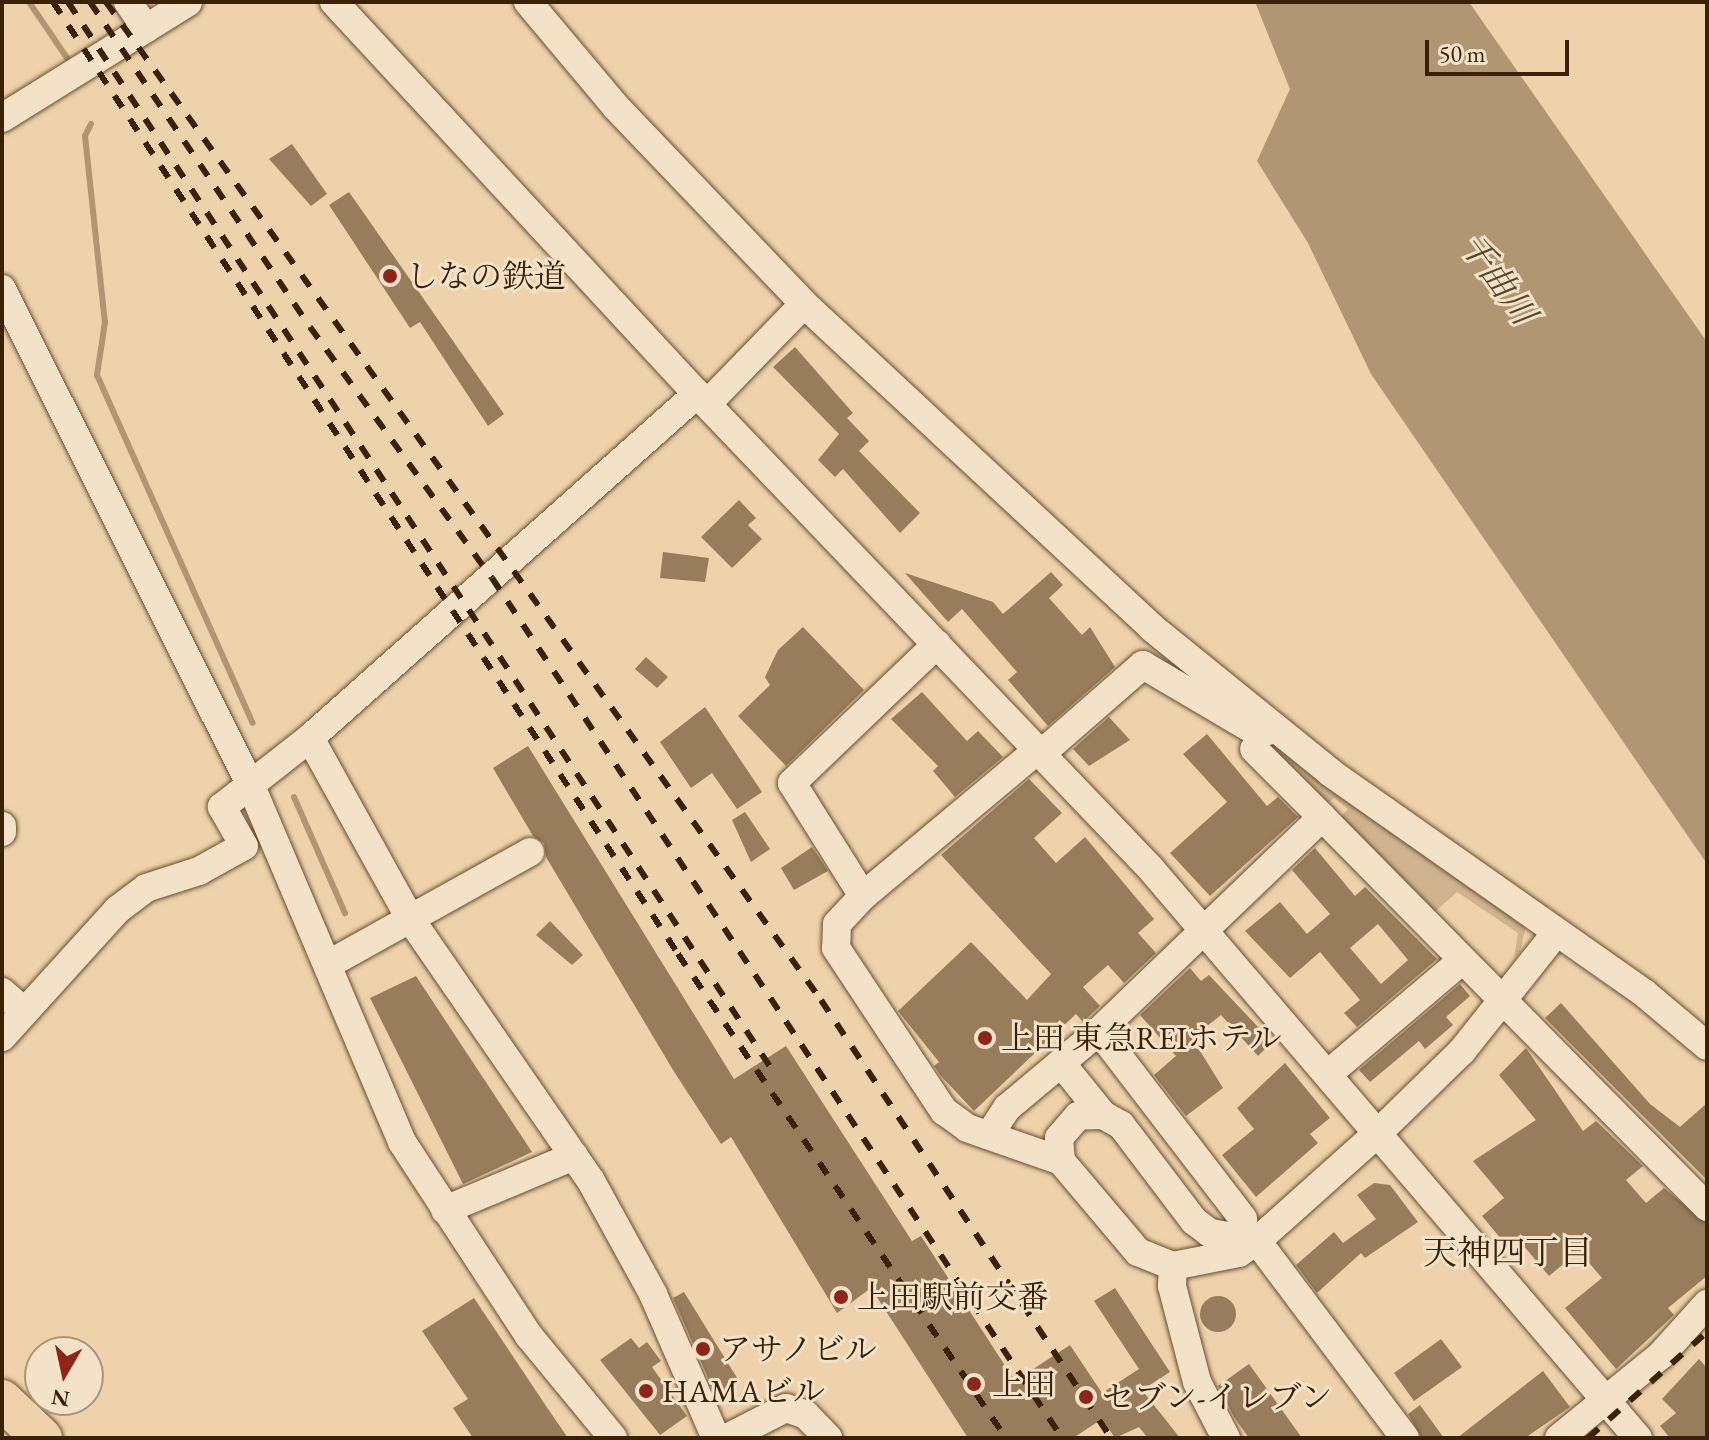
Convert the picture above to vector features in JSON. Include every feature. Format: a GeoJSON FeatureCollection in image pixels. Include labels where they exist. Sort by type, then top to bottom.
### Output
{"type":"FeatureCollection","features":[{"type":"Feature","properties":{"kind":"highway"},"geometry":{"type":"LineString","coordinates":[[2,1400],[42,1438]]}},
{"type":"Feature","properties":{"kind":"street"},"geometry":{"type":"LineString","coordinates":[[128,2],[146,29]]}},
{"type":"Feature","properties":{"kind":"street"},"geometry":{"type":"LineString","coordinates":[[2,118],[188,2]]}},
{"type":"Feature","properties":{"kind":"street"},"geometry":{"type":"LineString","coordinates":[[334,2],[702,399],[1040,751],[1205,929],[1638,1438]]}},
{"type":"Feature","properties":{"kind":"street"},"geometry":{"type":"LineString","coordinates":[[528,2],[616,107],[804,304],[1151,627],[1280,731],[1555,934],[1644,993],[1707,1046]]}},
{"type":"Feature","properties":{"kind":"street"},"geometry":{"type":"LineString","coordinates":[[2,289],[251,786],[402,1142],[529,1336],[613,1438]]}},
{"type":"Feature","properties":{"kind":"street"},"geometry":{"type":"LineString","coordinates":[[2,1037],[117,910],[146,888],[199,871],[244,846],[222,807],[310,738],[702,399],[804,304]]}},
{"type":"Feature","properties":{"kind":"street"},"geometry":{"type":"LineString","coordinates":[[863,896],[792,783],[937,644]]}},
{"type":"Feature","properties":{"kind":"street"},"geometry":{"type":"LineString","coordinates":[[1280,731],[1255,731],[1143,665],[863,896],[837,924],[836,948],[954,1122],[1061,1161],[1122,1238],[1180,1266],[1220,1260],[1250,1230],[1378,1133],[1503,1007],[1555,934]]}},
{"type":"Feature","properties":{"kind":"street"},"geometry":{"type":"LineString","coordinates":[[310,738],[411,920],[574,1156],[730,1436],[786,1408],[806,1415],[828,1438]]}},
{"type":"Feature","properties":{"kind":"street"},"geometry":{"type":"LineString","coordinates":[[1254,749],[1503,1007],[1707,1207]]}},
{"type":"Feature","properties":{"kind":"street"},"geometry":{"type":"LineString","coordinates":[[990,1134],[1007,1108],[1099,1031],[1322,817]]}},
{"type":"Feature","properties":{"kind":"street"},"geometry":{"type":"LineString","coordinates":[[2,826],[2,832]]}},
{"type":"Feature","properties":{"kind":"street"},"geometry":{"type":"LineString","coordinates":[[329,964],[530,852]]}},
{"type":"Feature","properties":{"kind":"street"},"geometry":{"type":"LineString","coordinates":[[1328,1074],[1460,962]]}},
{"type":"Feature","properties":{"kind":"street"},"geometry":{"type":"LineString","coordinates":[[2,992],[24,1011]]}},
{"type":"Feature","properties":{"kind":"street"},"geometry":{"type":"LineString","coordinates":[[1099,1031],[1405,1438]]}},
{"type":"Feature","properties":{"kind":"street"},"geometry":{"type":"LineString","coordinates":[[1061,1063],[1103,1115],[1121,1125],[1194,1221],[1210,1233],[1250,1230]]}},
{"type":"Feature","properties":{"kind":"street"},"geometry":{"type":"LineString","coordinates":[[1061,1161],[1064,1128],[1078,1116],[1103,1115]]}},
{"type":"Feature","properties":{"kind":"street"},"geometry":{"type":"LineString","coordinates":[[1155,1169],[1187,1147]]}},
{"type":"Feature","properties":{"kind":"street"},"geometry":{"type":"LineString","coordinates":[[445,1210],[574,1156]]}},
{"type":"Feature","properties":{"kind":"street"},"geometry":{"type":"LineString","coordinates":[[1194,1221],[1172,1286],[1197,1382],[1226,1438]]}},
{"type":"Feature","properties":{"kind":"street"},"geometry":{"type":"LineString","coordinates":[[1559,1438],[1608,1400],[1707,1304]]}},
{"type":"Feature","properties":{"kind":"shaded area"},"geometry":{"type":"Polygon","coordinates":[[[1268,752],[1292,756],[1526,926],[1520,952],[1514,958],[1518,933],[1457,892],[1429,917],[1336,822],[1348,809],[1334,798],[1322,808],[1268,752]]]}},
{"type":"Feature","properties":{"kind":"water","name":"千曲川"},"geometry":{"type":"Polygon","coordinates":[[[1255,2],[1469,2],[1707,342],[1707,864],[1371,374],[1308,243],[1257,161],[1290,89],[1255,2]]]}},
{"type":"Feature","properties":{"kind":"building"},"geometry":{"type":"Polygon","coordinates":[[[292,144],[327,194],[311,206],[269,159],[292,144]]]}},
{"type":"Feature","properties":{"kind":"building"},"geometry":{"type":"Polygon","coordinates":[[[349,192],[504,414],[488,426],[420,322],[410,328],[329,205],[349,192]]]}},
{"type":"Feature","properties":{"kind":"building"},"geometry":{"type":"Polygon","coordinates":[[[795,347],[853,413],[847,418],[869,441],[859,451],[920,513],[900,533],[843,469],[835,477],[818,460],[839,434],[773,367],[795,347]]]}},
{"type":"Feature","properties":{"kind":"building"},"geometry":{"type":"Polygon","coordinates":[[[739,500],[756,518],[748,525],[762,539],[732,568],[701,537],[739,500]]]}},
{"type":"Feature","properties":{"kind":"building"},"geometry":{"type":"Polygon","coordinates":[[[663,552],[709,558],[705,582],[660,578],[663,552]]]}},
{"type":"Feature","properties":{"kind":"building"},"geometry":{"type":"Polygon","coordinates":[[[1051,572],[1063,585],[1049,598],[1082,635],[1090,627],[1115,667],[1048,726],[1008,680],[1017,672],[962,609],[948,622],[905,573],[993,602],[1003,614],[1051,572]]]}},
{"type":"Feature","properties":{"kind":"building"},"geometry":{"type":"Polygon","coordinates":[[[803,627],[864,690],[786,766],[738,716],[770,685],[765,677],[778,650],[803,627]]]}},
{"type":"Feature","properties":{"kind":"building"},"geometry":{"type":"Polygon","coordinates":[[[646,657],[668,677],[657,688],[635,669],[646,657]]]}},
{"type":"Feature","properties":{"kind":"building"},"geometry":{"type":"Polygon","coordinates":[[[922,692],[967,741],[978,731],[1003,757],[955,797],[933,771],[938,766],[891,719],[922,692]]]}},
{"type":"Feature","properties":{"kind":"building"},"geometry":{"type":"Polygon","coordinates":[[[705,707],[762,792],[737,809],[712,773],[691,788],[660,742],[705,707]]]}},
{"type":"Feature","properties":{"kind":"building"},"geometry":{"type":"Polygon","coordinates":[[[1109,717],[1130,740],[1089,766],[1073,749],[1109,717]]]}},
{"type":"Feature","properties":{"kind":"building"},"geometry":{"type":"Polygon","coordinates":[[[1207,734],[1267,806],[1278,797],[1298,817],[1210,896],[1170,853],[1227,802],[1183,754],[1207,734]]]}},
{"type":"Feature","properties":{"kind":"building"},"geometry":{"type":"Polygon","coordinates":[[[528,746],[734,1079],[786,1046],[912,1241],[921,1236],[1015,1381],[1070,1345],[1102,1393],[1139,1369],[1094,1301],[1115,1288],[1170,1372],[1142,1390],[1180,1438],[1148,1438],[1139,1427],[1115,1438],[1102,1419],[1073,1438],[968,1438],[871,1288],[837,1313],[731,1137],[721,1144],[673,1070],[546,857],[544,843],[533,836],[493,768],[528,746]]]}},
{"type":"Feature","properties":{"kind":"building"},"geometry":{"type":"Polygon","coordinates":[[[1029,779],[1062,813],[1034,838],[1056,863],[1085,837],[1154,919],[1138,933],[1156,953],[1124,983],[1108,965],[1083,987],[1100,1006],[1083,1022],[1076,1014],[974,1111],[941,1076],[934,1066],[939,1062],[898,1011],[971,942],[1027,1000],[1051,974],[941,855],[1029,779]]]}},
{"type":"Feature","properties":{"kind":"building"},"geometry":{"type":"Polygon","coordinates":[[[745,812],[770,849],[751,862],[732,820],[745,812]]]}},
{"type":"Feature","properties":{"kind":"building"},"geometry":{"type":"Polygon","coordinates":[[[812,847],[828,871],[794,890],[781,868],[812,847]]]}},
{"type":"Feature","properties":{"kind":"building"},"geometry":{"type":"Polygon","coordinates":[[[1315,848],[1355,896],[1365,887],[1437,959],[1357,1027],[1344,1013],[1360,1000],[1320,952],[1290,978],[1245,931],[1280,902],[1307,934],[1330,914],[1292,870],[1315,848]],[[1378,924],[1350,948],[1381,984],[1408,960],[1378,924]]]}},
{"type":"Feature","properties":{"kind":"building"},"geometry":{"type":"Polygon","coordinates":[[[550,921],[583,955],[572,965],[536,935],[550,921]]]}},
{"type":"Feature","properties":{"kind":"building"},"geometry":{"type":"Polygon","coordinates":[[[1190,968],[1201,981],[1209,975],[1259,1028],[1255,1032],[1267,1047],[1258,1056],[1221,1015],[1192,1038],[1223,1088],[1186,1116],[1154,1075],[1176,1056],[1140,1015],[1190,968]]]}},
{"type":"Feature","properties":{"kind":"building"},"geometry":{"type":"Polygon","coordinates":[[[416,976],[532,1152],[463,1184],[370,998],[416,976]]]}},
{"type":"Feature","properties":{"kind":"building"},"geometry":{"type":"Polygon","coordinates":[[[1460,984],[1470,996],[1446,1017],[1453,1025],[1425,1049],[1419,1041],[1370,1082],[1359,1070],[1460,984]]]}},
{"type":"Feature","properties":{"kind":"building"},"geometry":{"type":"Polygon","coordinates":[[[1561,1003],[1650,1104],[1680,1127],[1707,1103],[1707,1180],[1545,1018],[1561,1003]]]}},
{"type":"Feature","properties":{"kind":"building"},"geometry":{"type":"Polygon","coordinates":[[[1526,1048],[1583,1131],[1596,1121],[1643,1166],[1626,1180],[1646,1203],[1664,1188],[1707,1224],[1707,1276],[1668,1308],[1674,1315],[1616,1369],[1565,1308],[1602,1278],[1579,1251],[1549,1276],[1517,1238],[1507,1246],[1482,1216],[1504,1198],[1473,1161],[1536,1120],[1499,1075],[1526,1048]]]}},
{"type":"Feature","properties":{"kind":"building"},"geometry":{"type":"Polygon","coordinates":[[[1285,1063],[1330,1118],[1310,1134],[1318,1143],[1256,1197],[1222,1155],[1254,1129],[1237,1108],[1285,1063]]]}},
{"type":"Feature","properties":{"kind":"building"},"geometry":{"type":"Polygon","coordinates":[[[1374,1183],[1390,1185],[1418,1222],[1365,1258],[1361,1253],[1317,1293],[1296,1265],[1334,1232],[1343,1243],[1376,1219],[1357,1195],[1374,1183]]]}},
{"type":"Feature","properties":{"kind":"building","name":"アサノビル"},"geometry":{"type":"Polygon","coordinates":[[[684,1292],[739,1381],[716,1396],[673,1298],[684,1292]]]}},
{"type":"Feature","properties":{"kind":"building"},"geometry":{"type":"Polygon","coordinates":[[[1218,1296],[1230,1302],[1236,1314],[1230,1326],[1218,1332],[1206,1326],[1200,1314],[1206,1302],[1218,1296]]]}},
{"type":"Feature","properties":{"kind":"building"},"geometry":{"type":"Polygon","coordinates":[[[474,1298],[568,1438],[473,1438],[453,1408],[468,1399],[422,1331],[474,1298]]]}},
{"type":"Feature","properties":{"kind":"building","name":"HAMAビル"},"geometry":{"type":"Polygon","coordinates":[[[631,1338],[639,1348],[647,1342],[661,1361],[652,1367],[687,1416],[660,1435],[600,1360],[631,1338]]]}},
{"type":"Feature","properties":{"kind":"building"},"geometry":{"type":"Polygon","coordinates":[[[1441,1339],[1462,1367],[1414,1401],[1394,1373],[1441,1339]]]}},
{"type":"Feature","properties":{"kind":"building"},"geometry":{"type":"Polygon","coordinates":[[[1699,1359],[1707,1368],[1707,1438],[1670,1438],[1660,1426],[1676,1413],[1662,1399],[1699,1359]]]}},
{"type":"Feature","properties":{"kind":"building"},"geometry":{"type":"Polygon","coordinates":[[[1249,1364],[1302,1438],[1249,1438],[1218,1386],[1249,1364]]]}},
{"type":"Feature","properties":{"kind":"building"},"geometry":{"type":"Polygon","coordinates":[[[1543,1371],[1570,1407],[1525,1438],[1457,1438],[1543,1371]]]}},
{"type":"Feature","properties":{"kind":"building"},"geometry":{"type":"Polygon","coordinates":[[[1420,1405],[1444,1438],[1422,1438],[1408,1414],[1420,1405]]]}},
{"type":"Feature","properties":{"kind":"waterway"},"geometry":{"type":"LineString","coordinates":[[29,2],[67,58]]}},
{"type":"Feature","properties":{"kind":"waterway"},"geometry":{"type":"LineString","coordinates":[[91,124],[85,136],[105,322],[97,375],[253,723]]}},
{"type":"Feature","properties":{"kind":"waterway"},"geometry":{"type":"LineString","coordinates":[[294,797],[345,913]]}},
{"type":"Feature","properties":{"kind":"railway"},"geometry":{"type":"LineString","coordinates":[[53,2],[678,954],[1006,1438]]}},
{"type":"Feature","properties":{"kind":"railway"},"geometry":{"type":"LineString","coordinates":[[68,2],[771,1068]]}},
{"type":"Feature","properties":{"kind":"railway"},"geometry":{"type":"LineString","coordinates":[[90,2],[310,327],[492,578],[1062,1438]]}},
{"type":"Feature","properties":{"kind":"railway"},"geometry":{"type":"LineString","coordinates":[[106,2],[821,1000],[1111,1438]]}},
{"type":"Feature","properties":{"kind":"railway"},"geometry":{"type":"LineString","coordinates":[[1588,1438],[1707,1332]]}},
{"type":"Feature","properties":{"kind":"place","name":"しなの鉄道"},"geometry":{"type":"Point","coordinates":[390,276]}},
{"type":"Feature","properties":{"kind":"place","name":"上田 東急REIホテル"},"geometry":{"type":"Point","coordinates":[985,1038]}},
{"type":"Feature","properties":{"kind":"place","name":"上田駅前交番"},"geometry":{"type":"Point","coordinates":[841,1297]}},
{"type":"Feature","properties":{"kind":"place","name":"アサノビル"},"geometry":{"type":"Point","coordinates":[703,1349]}},
{"type":"Feature","properties":{"kind":"place","name":"上田"},"geometry":{"type":"Point","coordinates":[974,1384]}},
{"type":"Feature","properties":{"kind":"place","name":"HAMAビル"},"geometry":{"type":"Point","coordinates":[646,1391]}},
{"type":"Feature","properties":{"kind":"place","name":"セブン-イレブン"},"geometry":{"type":"Point","coordinates":[1086,1397]}},
{"type":"Feature","properties":{"kind":"district","name":"天神四丁目"},"geometry":{"type":"Point","coordinates":[1508,1253]}}]}
